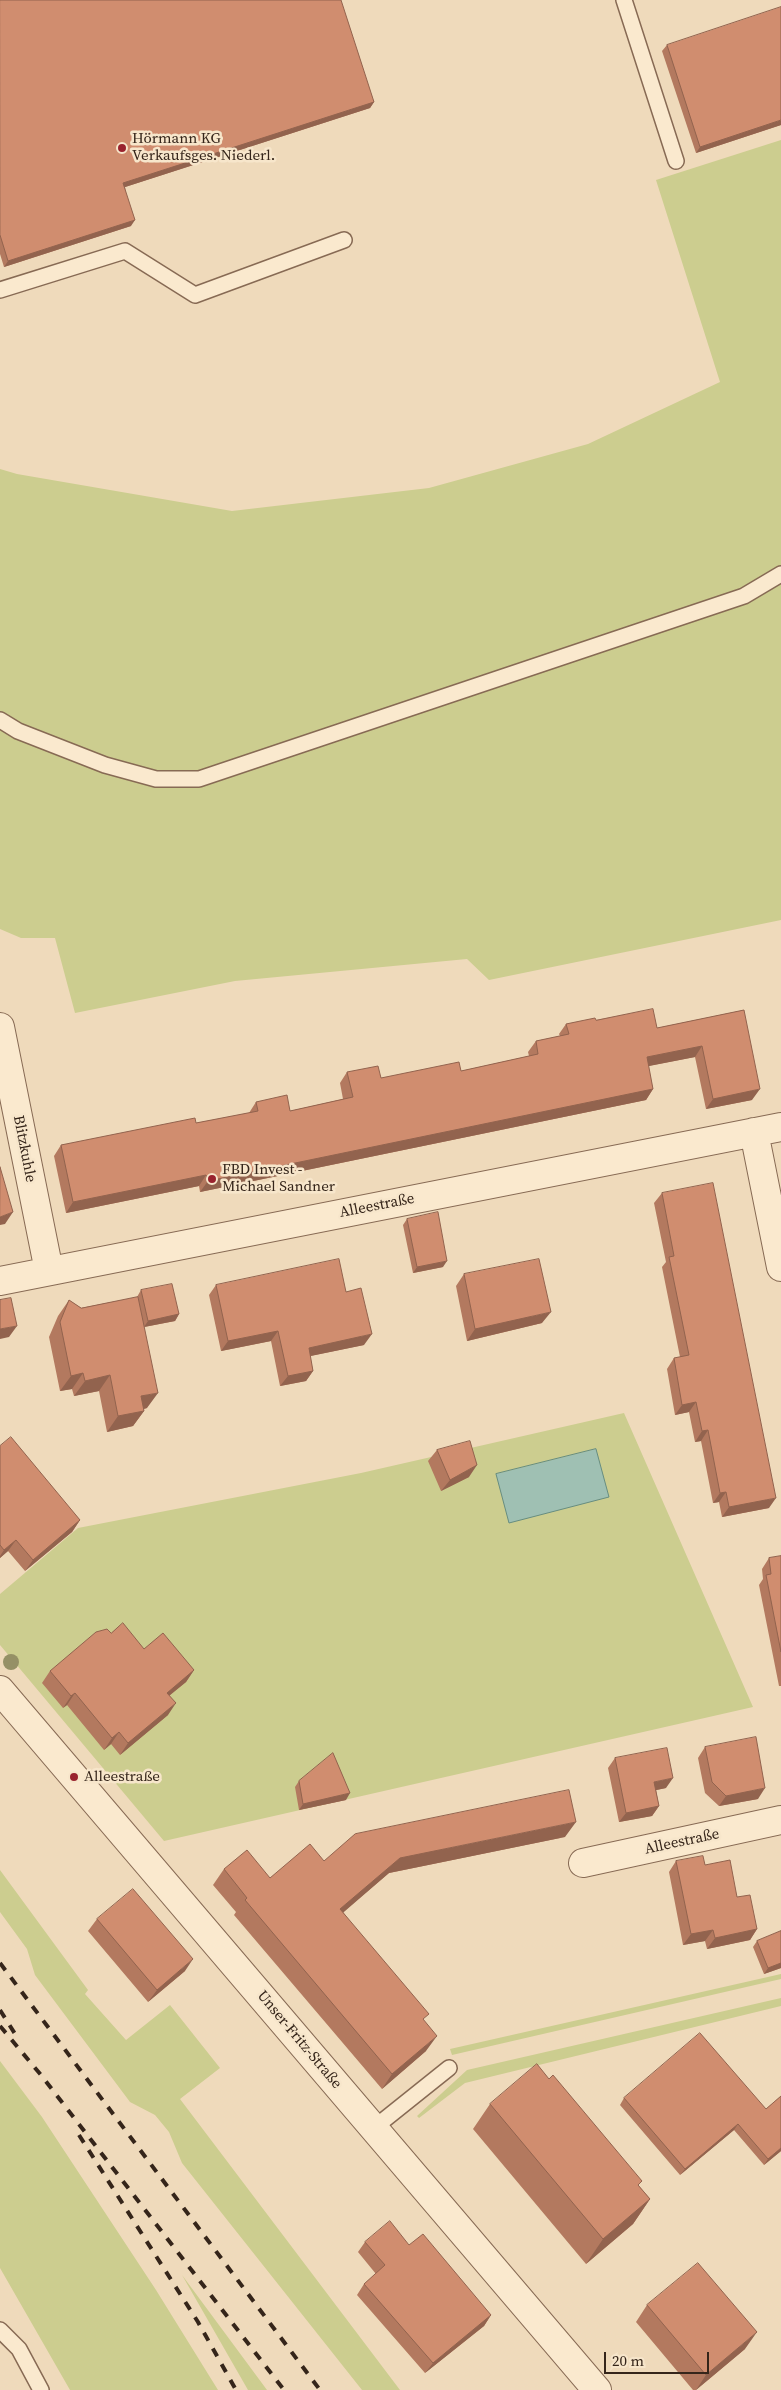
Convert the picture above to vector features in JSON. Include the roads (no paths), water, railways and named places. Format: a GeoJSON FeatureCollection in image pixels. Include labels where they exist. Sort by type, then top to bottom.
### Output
{"type":"FeatureCollection","features":[{"type":"Feature","properties":{"kind":"street","name":"Blitzkuhle"},"geometry":{"type":"LineString","coordinates":[[0,1027],[49,1271]]}},
{"type":"Feature","properties":{"kind":"street","name":"Alleestraße"},"geometry":{"type":"LineString","coordinates":[[0,1282],[781,1127]]}},
{"type":"Feature","properties":{"kind":"street"},"geometry":{"type":"LineString","coordinates":[[754,1132],[781,1268]]}},
{"type":"Feature","properties":{"kind":"street","name":"Unser-Fritz-Straße"},"geometry":{"type":"LineString","coordinates":[[0,1690],[597,2390]]}},
{"type":"Feature","properties":{"kind":"street","name":"Alleestraße"},"geometry":{"type":"LineString","coordinates":[[583,1864],[781,1820]]}},
{"type":"Feature","properties":{"kind":"lane"},"geometry":{"type":"LineString","coordinates":[[624,0],[676,160]]}},
{"type":"Feature","properties":{"kind":"lane"},"geometry":{"type":"LineString","coordinates":[[0,290],[125,251],[195,295],[344,240]]}},
{"type":"Feature","properties":{"kind":"lane"},"geometry":{"type":"LineString","coordinates":[[0,720],[18,731],[105,765],[156,779],[199,779],[744,596],[781,574]]}},
{"type":"Feature","properties":{"kind":"lane"},"geometry":{"type":"LineString","coordinates":[[374,2128],[449,2068]]}},
{"type":"Feature","properties":{"kind":"lane"},"geometry":{"type":"LineString","coordinates":[[0,2330],[19,2349],[41,2390]]}},
{"type":"Feature","properties":{"kind":"railway"},"geometry":{"type":"LineString","coordinates":[[0,1963],[320,2390]]}},
{"type":"Feature","properties":{"kind":"railway"},"geometry":{"type":"LineString","coordinates":[[0,2010],[17,2037]]}},
{"type":"Feature","properties":{"kind":"railway"},"geometry":{"type":"LineString","coordinates":[[0,2026],[41,2075],[284,2390]]}},
{"type":"Feature","properties":{"kind":"railway"},"geometry":{"type":"LineString","coordinates":[[79,2135],[198,2322],[236,2390]]}},
{"type":"Feature","properties":{"kind":"place","name":"Hörmann KG Verkaufsges. Niederl."},"geometry":{"type":"Point","coordinates":[122,148]}},
{"type":"Feature","properties":{"kind":"place","name":"FBD Invest - Michael Sandner"},"geometry":{"type":"Point","coordinates":[212,1179]}},
{"type":"Feature","properties":{"kind":"place","name":"Alleestraße"},"geometry":{"type":"Point","coordinates":[74,1777]}}]}
